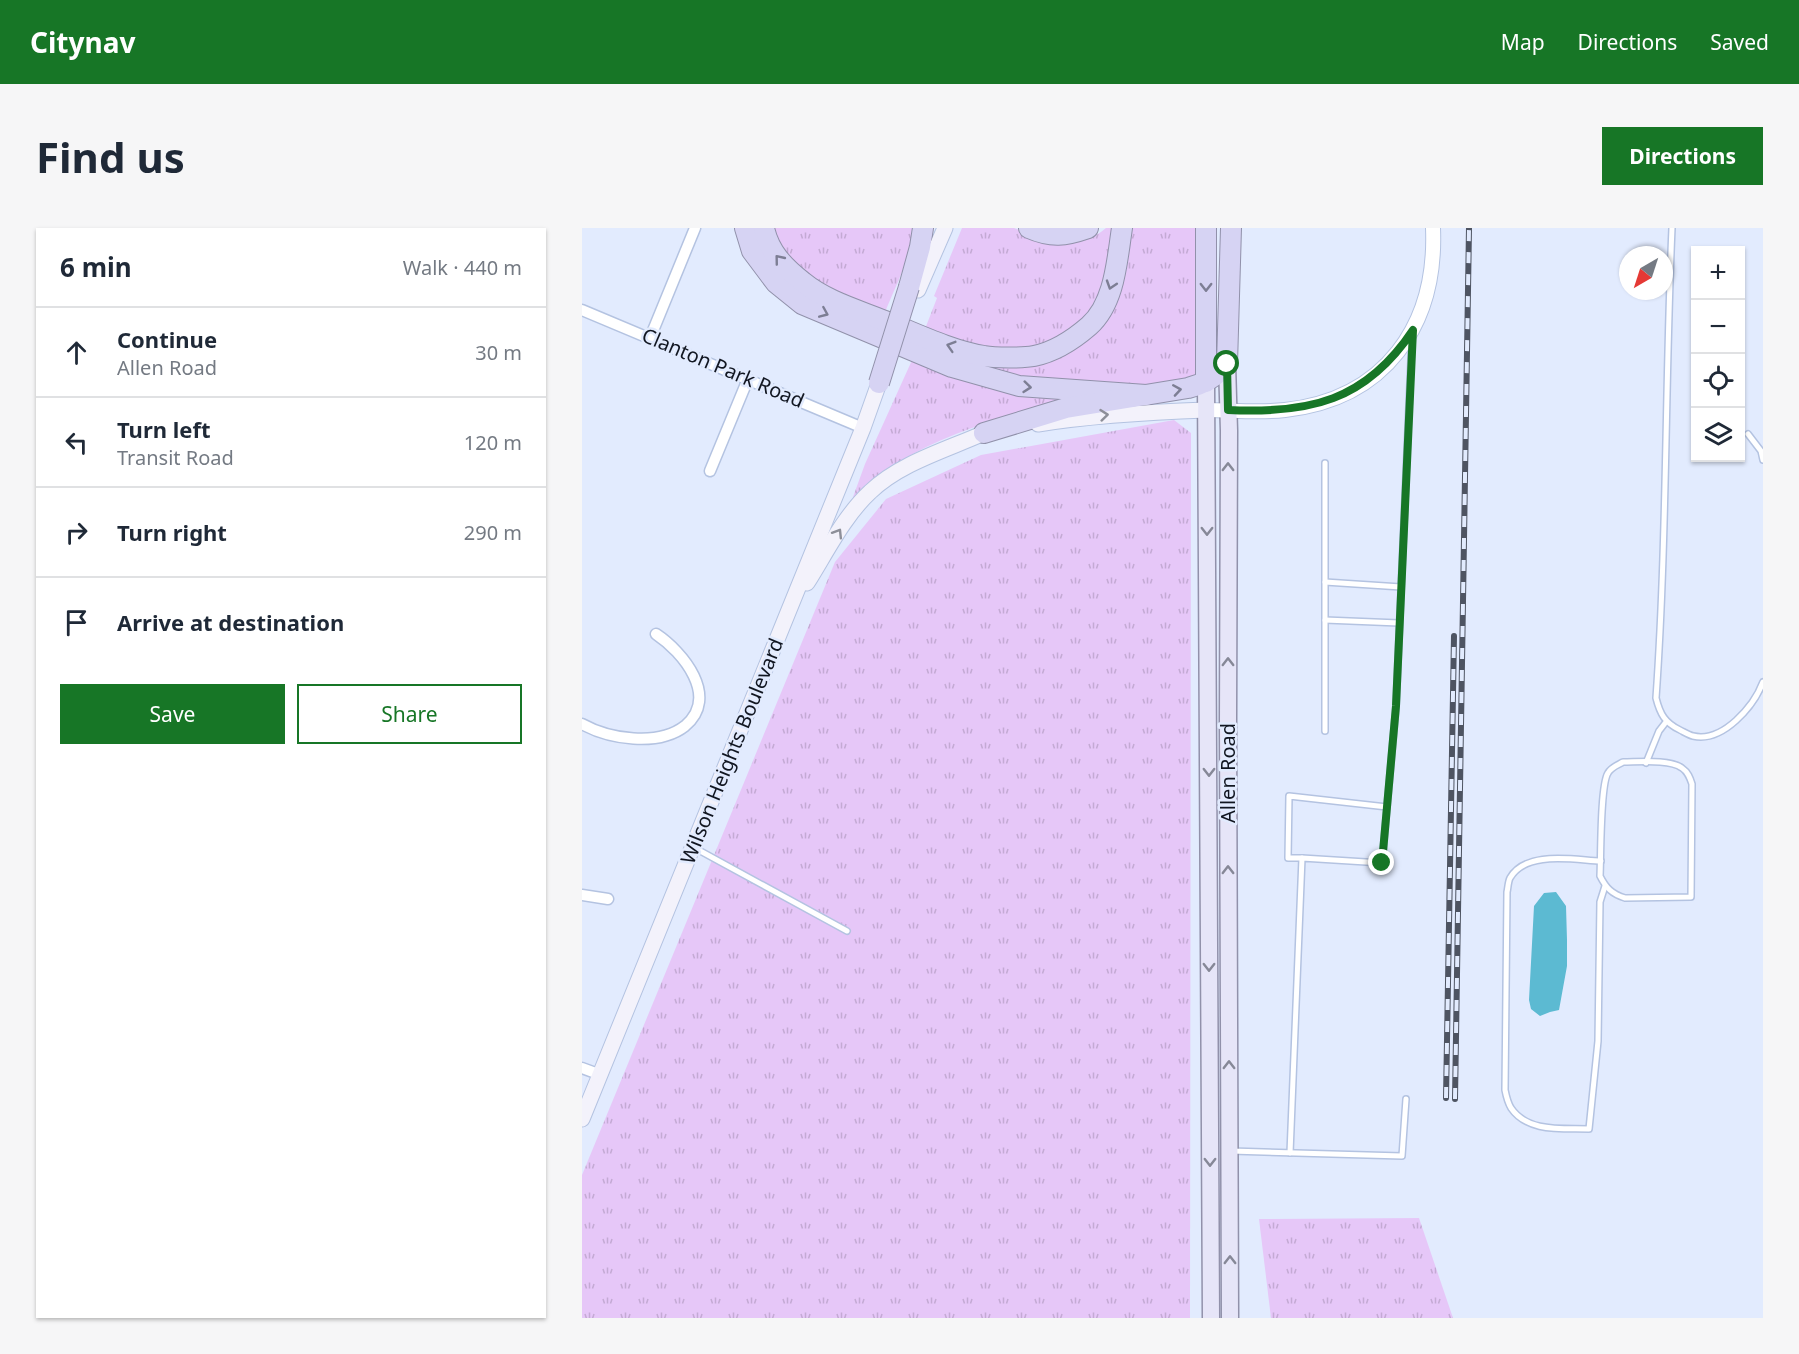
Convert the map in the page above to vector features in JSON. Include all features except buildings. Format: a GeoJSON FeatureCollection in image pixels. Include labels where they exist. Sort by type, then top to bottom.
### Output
{"type":"FeatureCollection","features":[{"type":"Feature","properties":{"kind":"highway"},"geometry":{"type":"LineString","coordinates":[[745,228],[752,251],[776,283],[802,304],[941,362],[1019,386],[1146,395]]}},
{"type":"Feature","properties":{"kind":"highway"},"geometry":{"type":"LineString","coordinates":[[764,228],[774,255],[783,265],[804,284],[831,299],[943,344],[984,356],[1033,356],[1059,347],[1090,325],[1104,306],[1114,279],[1122,228]]}},
{"type":"Feature","properties":{"kind":"highway"},"geometry":{"type":"LineString","coordinates":[[879,383],[913,289],[923,228]]}},
{"type":"Feature","properties":{"kind":"highway"},"geometry":{"type":"LineString","coordinates":[[1029,228],[1044,235],[1069,234],[1088,228]]}},
{"type":"Feature","properties":{"kind":"highway","name":"Allen Road"},"geometry":{"type":"LineString","coordinates":[[1206,228],[1206,382]]}},
{"type":"Feature","properties":{"kind":"highway","name":"Allen Road"},"geometry":{"type":"LineString","coordinates":[[1227,364],[1231,228]]}},
{"type":"Feature","properties":{"kind":"highway"},"geometry":{"type":"LineString","coordinates":[[984,434],[1066,408],[1188,388],[1206,382],[1227,364]]}},
{"type":"Feature","properties":{"kind":"main road"},"geometry":{"type":"LineString","coordinates":[[913,289],[945,228]]}},
{"type":"Feature","properties":{"kind":"main road","name":"Allen Road"},"geometry":{"type":"LineString","coordinates":[[1227,364],[1230,1318]]}},
{"type":"Feature","properties":{"kind":"main road","name":"Allen Road"},"geometry":{"type":"LineString","coordinates":[[1206,382],[1211,1318]]}},
{"type":"Feature","properties":{"kind":"main road","name":"Wilson Heights Boulevard"},"geometry":{"type":"LineString","coordinates":[[582,1119],[863,428],[879,383]]}},
{"type":"Feature","properties":{"kind":"main road"},"geometry":{"type":"LineString","coordinates":[[785,618],[852,512],[869,492],[908,466],[984,434],[1080,417],[1149,411],[1206,410]]}},
{"type":"Feature","properties":{"kind":"street"},"geometry":{"type":"LineString","coordinates":[[650,338],[695,228]]}},
{"type":"Feature","properties":{"kind":"street"},"geometry":{"type":"LineString","coordinates":[[1206,410],[1228,410],[1246,403],[1285,401],[1310,405],[1334,399],[1370,378],[1393,357],[1413,330],[1429,283],[1434,250],[1433,228]]}},
{"type":"Feature","properties":{"kind":"street","name":"Clanton Park Road"},"geometry":{"type":"LineString","coordinates":[[582,310],[863,428]]}},
{"type":"Feature","properties":{"kind":"street"},"geometry":{"type":"LineString","coordinates":[[710,471],[748,379]]}},
{"type":"Feature","properties":{"kind":"street"},"geometry":{"type":"LineString","coordinates":[[582,724],[611,736],[641,738],[675,732],[690,720],[699,698],[695,676],[677,651],[656,634]]}},
{"type":"Feature","properties":{"kind":"street"},"geometry":{"type":"LineString","coordinates":[[582,895],[608,899]]}},
{"type":"Feature","properties":{"kind":"street"},"geometry":{"type":"LineString","coordinates":[[582,1068],[601,1075]]}},
{"type":"Feature","properties":{"kind":"lane"},"geometry":{"type":"LineString","coordinates":[[1672,228],[1662,609],[1656,698],[1659,711],[1666,722],[1694,736],[1714,734],[1729,726],[1743,714],[1763,682]]}},
{"type":"Feature","properties":{"kind":"lane"},"geometry":{"type":"LineString","coordinates":[[1387,807],[1289,796],[1288,858],[1382,863],[1387,807],[1396,706],[1413,330]]}},
{"type":"Feature","properties":{"kind":"lane"},"geometry":{"type":"LineString","coordinates":[[1748,434],[1761,451],[1763,460]]}},
{"type":"Feature","properties":{"kind":"lane"},"geometry":{"type":"LineString","coordinates":[[1325,463],[1325,731]]}},
{"type":"Feature","properties":{"kind":"lane"},"geometry":{"type":"LineString","coordinates":[[1325,582],[1401,587]]}},
{"type":"Feature","properties":{"kind":"lane"},"geometry":{"type":"LineString","coordinates":[[1325,620],[1400,623]]}},
{"type":"Feature","properties":{"kind":"lane"},"geometry":{"type":"LineString","coordinates":[[1646,762],[1659,731],[1666,722]]}},
{"type":"Feature","properties":{"kind":"lane"},"geometry":{"type":"LineString","coordinates":[[1623,762],[1672,763],[1682,767],[1688,773],[1692,784],[1691,897],[1625,898],[1615,895],[1605,886],[1600,876],[1601,861],[1604,790],[1607,773],[1614,766],[1623,762]]}},
{"type":"Feature","properties":{"kind":"lane"},"geometry":{"type":"LineString","coordinates":[[693,847],[847,931]]}},
{"type":"Feature","properties":{"kind":"lane"},"geometry":{"type":"LineString","coordinates":[[1290,1153],[1302,858]]}},
{"type":"Feature","properties":{"kind":"lane"},"geometry":{"type":"LineString","coordinates":[[1601,861],[1535,859],[1519,869],[1509,879],[1505,1090],[1510,1107],[1526,1122],[1547,1128],[1589,1129],[1598,1041],[1600,902],[1605,886]]}},
{"type":"Feature","properties":{"kind":"lane"},"geometry":{"type":"LineString","coordinates":[[1229,1151],[1402,1156],[1407,1099]]}},
{"type":"Feature","properties":{"kind":"green space"},"geometry":{"type":"Polygon","coordinates":[[[772,228],[912,228],[906,261],[885,312],[842,294],[801,269],[780,245],[772,228]]]}},
{"type":"Feature","properties":{"kind":"green space"},"geometry":{"type":"Polygon","coordinates":[[[962,228],[1014,228],[1044,242],[1063,244],[1090,238],[1106,228],[1116,228],[1102,287],[1092,306],[1067,335],[1027,350],[973,346],[925,329],[937,298],[934,296],[962,228]]]}},
{"type":"Feature","properties":{"kind":"green space"},"geometry":{"type":"Polygon","coordinates":[[[1133,228],[1197,228],[1197,375],[1140,387],[1058,386],[977,368],[979,363],[1045,362],[1124,274],[1133,228]]]}},
{"type":"Feature","properties":{"kind":"green space"},"geometry":{"type":"Polygon","coordinates":[[[913,358],[1063,396],[1064,402],[1000,419],[937,442],[892,467],[855,498],[853,497],[865,464],[913,358]]]}},
{"type":"Feature","properties":{"kind":"green space"},"geometry":{"type":"Polygon","coordinates":[[[1174,420],[1191,433],[1190,1318],[582,1318],[582,1175],[835,562],[886,499],[981,455],[1174,420]]]}},
{"type":"Feature","properties":{"kind":"green space"},"geometry":{"type":"Polygon","coordinates":[[[1419,1218],[1453,1318],[1271,1318],[1259,1219],[1419,1218]]]}},
{"type":"Feature","properties":{"kind":"water"},"geometry":{"type":"Polygon","coordinates":[[[1556,892],[1566,906],[1567,966],[1559,1010],[1540,1016],[1531,1009],[1529,1000],[1534,906],[1544,893],[1556,892]]]}},
{"type":"Feature","properties":{"kind":"railway"},"geometry":{"type":"LineString","coordinates":[[1455,1099],[1469,228]]}},
{"type":"Feature","properties":{"kind":"railway"},"geometry":{"type":"LineString","coordinates":[[1446,1098],[1454,636]]}},
{"type":"Feature","properties":{"kind":"route"},"geometry":{"type":"LineString","coordinates":[[1227,364],[1228,410],[1284,410],[1334,399],[1353,390],[1379,372],[1413,330],[1396,706],[1382,863]]}}]}
